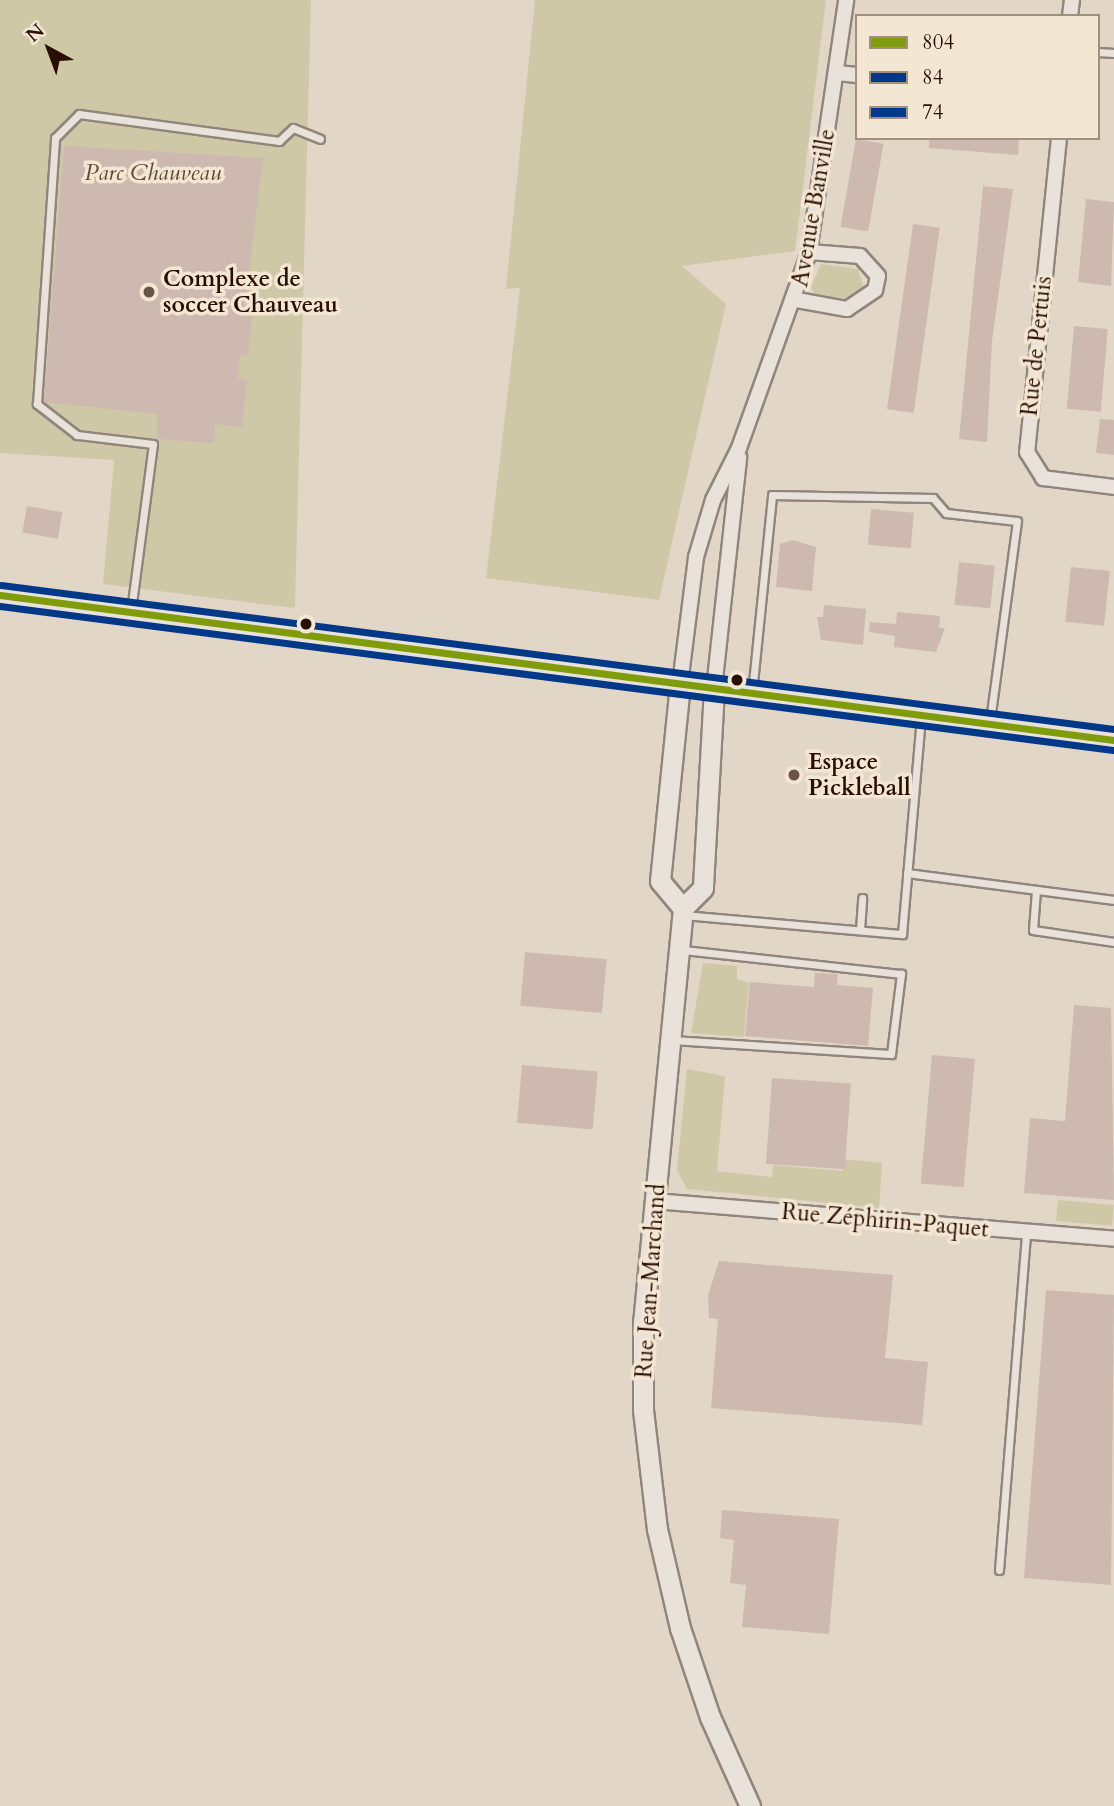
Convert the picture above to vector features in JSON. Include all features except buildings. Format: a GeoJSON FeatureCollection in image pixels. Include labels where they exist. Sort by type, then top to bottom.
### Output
{"type":"FeatureCollection","features":[{"type":"Feature","properties":{"kind":"street","name":"Avenue Banville"},"geometry":{"type":"LineString","coordinates":[[680,684],[696,557],[713,500],[739,448],[796,300],[809,252],[846,0]]}},
{"type":"Feature","properties":{"kind":"street"},"geometry":{"type":"LineString","coordinates":[[837,73],[855,75]]}},
{"type":"Feature","properties":{"kind":"street","name":"Rue de Pertuis"},"geometry":{"type":"LineString","coordinates":[[1059,140],[1027,452],[1043,478],[1114,487]]}},
{"type":"Feature","properties":{"kind":"street"},"geometry":{"type":"LineString","coordinates":[[796,300],[847,309],[875,290],[878,276],[860,256],[809,252]]}},
{"type":"Feature","properties":{"kind":"street","name":"Avenue Banville"},"geometry":{"type":"LineString","coordinates":[[714,689],[739,448]]}},
{"type":"Feature","properties":{"kind":"street"},"geometry":{"type":"LineString","coordinates":[[0,595],[1114,740]]}},
{"type":"Feature","properties":{"kind":"street"},"geometry":{"type":"LineString","coordinates":[[680,684],[660,881],[683,912],[703,888],[714,689]]}},
{"type":"Feature","properties":{"kind":"street","name":"Rue Jean-Marchand"},"geometry":{"type":"LineString","coordinates":[[683,912],[643,1321],[643,1410],[657,1528],[694,1673],[750,1806]]}},
{"type":"Feature","properties":{"kind":"street","name":"Rue Zéphirin-Paquet"},"geometry":{"type":"LineString","coordinates":[[655,1202],[1114,1239]]}},
{"type":"Feature","properties":{"kind":"lane"},"geometry":{"type":"LineString","coordinates":[[131,612],[153,444],[76,435],[37,404],[55,138],[79,114],[279,141],[293,128],[320,139]]}},
{"type":"Feature","properties":{"kind":"lane"},"geometry":{"type":"LineString","coordinates":[[752,694],[772,495],[933,498],[946,513],[1017,521],[990,724]]}},
{"type":"Feature","properties":{"kind":"lane"},"geometry":{"type":"LineString","coordinates":[[683,912],[902,934],[921,715]]}},
{"type":"Feature","properties":{"kind":"lane"},"geometry":{"type":"LineString","coordinates":[[907,873],[1114,900]]}},
{"type":"Feature","properties":{"kind":"lane"},"geometry":{"type":"LineString","coordinates":[[1036,890],[1033,930],[1114,942]]}},
{"type":"Feature","properties":{"kind":"lane"},"geometry":{"type":"LineString","coordinates":[[860,930],[862,898]]}},
{"type":"Feature","properties":{"kind":"lane"},"geometry":{"type":"LineString","coordinates":[[672,1040],[891,1054],[901,974],[681,950]]}},
{"type":"Feature","properties":{"kind":"lane"},"geometry":{"type":"LineString","coordinates":[[999,1570],[1026,1232]]}},
{"type":"Feature","properties":{"kind":"green space","name":"Parc Chauveau"},"geometry":{"type":"Polygon","coordinates":[[[0,0],[311,0],[295,608],[103,584],[114,460],[0,453],[0,0]]]}},
{"type":"Feature","properties":{"kind":"green space"},"geometry":{"type":"Polygon","coordinates":[[[535,0],[826,0],[795,251],[682,266],[726,304],[659,600],[486,578],[520,288],[506,289],[535,0]]]}},
{"type":"Feature","properties":{"kind":"green space"},"geometry":{"type":"Polygon","coordinates":[[[821,264],[858,269],[864,289],[850,301],[815,295],[811,287],[821,264]]]}},
{"type":"Feature","properties":{"kind":"green space"},"geometry":{"type":"Polygon","coordinates":[[[703,963],[737,966],[737,979],[749,983],[744,1037],[691,1033],[703,963]]]}},
{"type":"Feature","properties":{"kind":"green space"},"geometry":{"type":"Polygon","coordinates":[[[687,1069],[725,1076],[717,1171],[772,1177],[773,1165],[843,1171],[844,1159],[882,1163],[879,1208],[687,1189],[677,1170],[687,1069]]]}},
{"type":"Feature","properties":{"kind":"green space"},"geometry":{"type":"Polygon","coordinates":[[[1058,1200],[1114,1205],[1112,1226],[1056,1221],[1058,1200]]]}},
{"type":"Feature","properties":{"kind":"transit line","name":"74"},"geometry":{"type":"LineString","coordinates":[[1,585],[1114,729]]}},
{"type":"Feature","properties":{"kind":"transit line","name":"804"},"geometry":{"type":"LineString","coordinates":[[0,595],[1114,740]]}},
{"type":"Feature","properties":{"kind":"transit line","name":"84"},"geometry":{"type":"LineString","coordinates":[[0,606],[1113,750]]}},
{"type":"Feature","properties":{"kind":"place","name":"Complexe de soccer Chauveau"},"geometry":{"type":"Point","coordinates":[149,292]}},
{"type":"Feature","properties":{"kind":"place","name":"Espace Pickleball"},"geometry":{"type":"Point","coordinates":[794,775]}}]}
